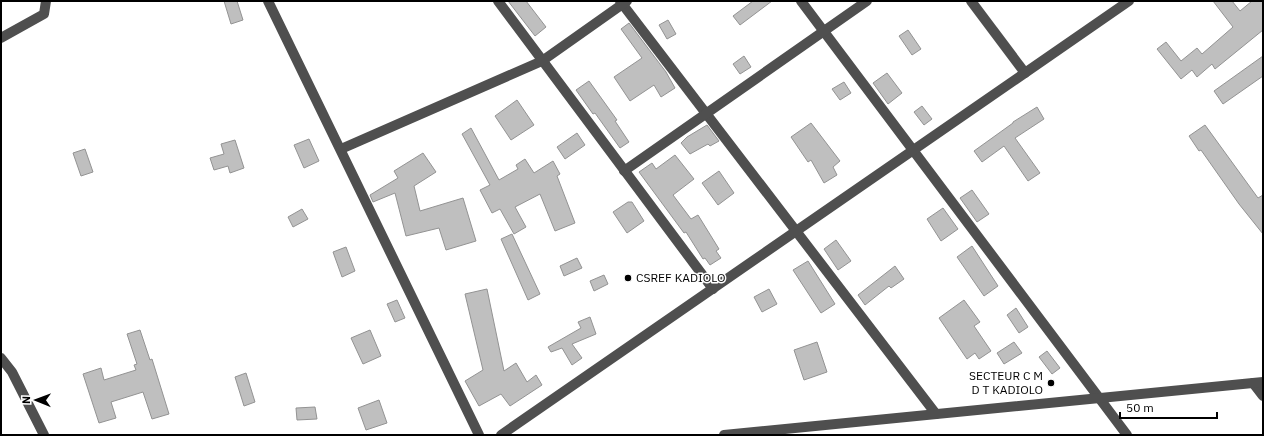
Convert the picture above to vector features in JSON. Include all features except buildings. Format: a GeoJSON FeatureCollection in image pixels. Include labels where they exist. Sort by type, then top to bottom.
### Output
{"type":"FeatureCollection","features":[{"type":"Feature","properties":{"kind":"street"},"geometry":{"type":"LineString","coordinates":[[1,38],[44,14],[46,1]]}},
{"type":"Feature","properties":{"kind":"street"},"geometry":{"type":"LineString","coordinates":[[268,1],[479,435]]}},
{"type":"Feature","properties":{"kind":"street"},"geometry":{"type":"LineString","coordinates":[[498,1],[713,289]]}},
{"type":"Feature","properties":{"kind":"street"},"geometry":{"type":"LineString","coordinates":[[801,1],[1126,435]]}},
{"type":"Feature","properties":{"kind":"street"},"geometry":{"type":"LineString","coordinates":[[624,171],[867,1]]}},
{"type":"Feature","properties":{"kind":"street"},"geometry":{"type":"LineString","coordinates":[[971,1],[1025,73]]}},
{"type":"Feature","properties":{"kind":"street"},"geometry":{"type":"LineString","coordinates":[[501,435],[1129,1]]}},
{"type":"Feature","properties":{"kind":"street"},"geometry":{"type":"LineString","coordinates":[[341,149],[542,61],[624,2],[706,114],[936,414]]}},
{"type":"Feature","properties":{"kind":"street"},"geometry":{"type":"LineString","coordinates":[[1,358],[12,372],[44,435]]}},
{"type":"Feature","properties":{"kind":"street"},"geometry":{"type":"LineString","coordinates":[[724,435],[757,433],[1258,383],[1263,396]]}},
{"type":"Feature","properties":{"kind":"place","name":"CSREF KADIOLO"},"geometry":{"type":"Point","coordinates":[628,278]}},
{"type":"Feature","properties":{"kind":"place","name":"SECTEUR C M D T KADIOLO"},"geometry":{"type":"Point","coordinates":[1051,383]}}]}
